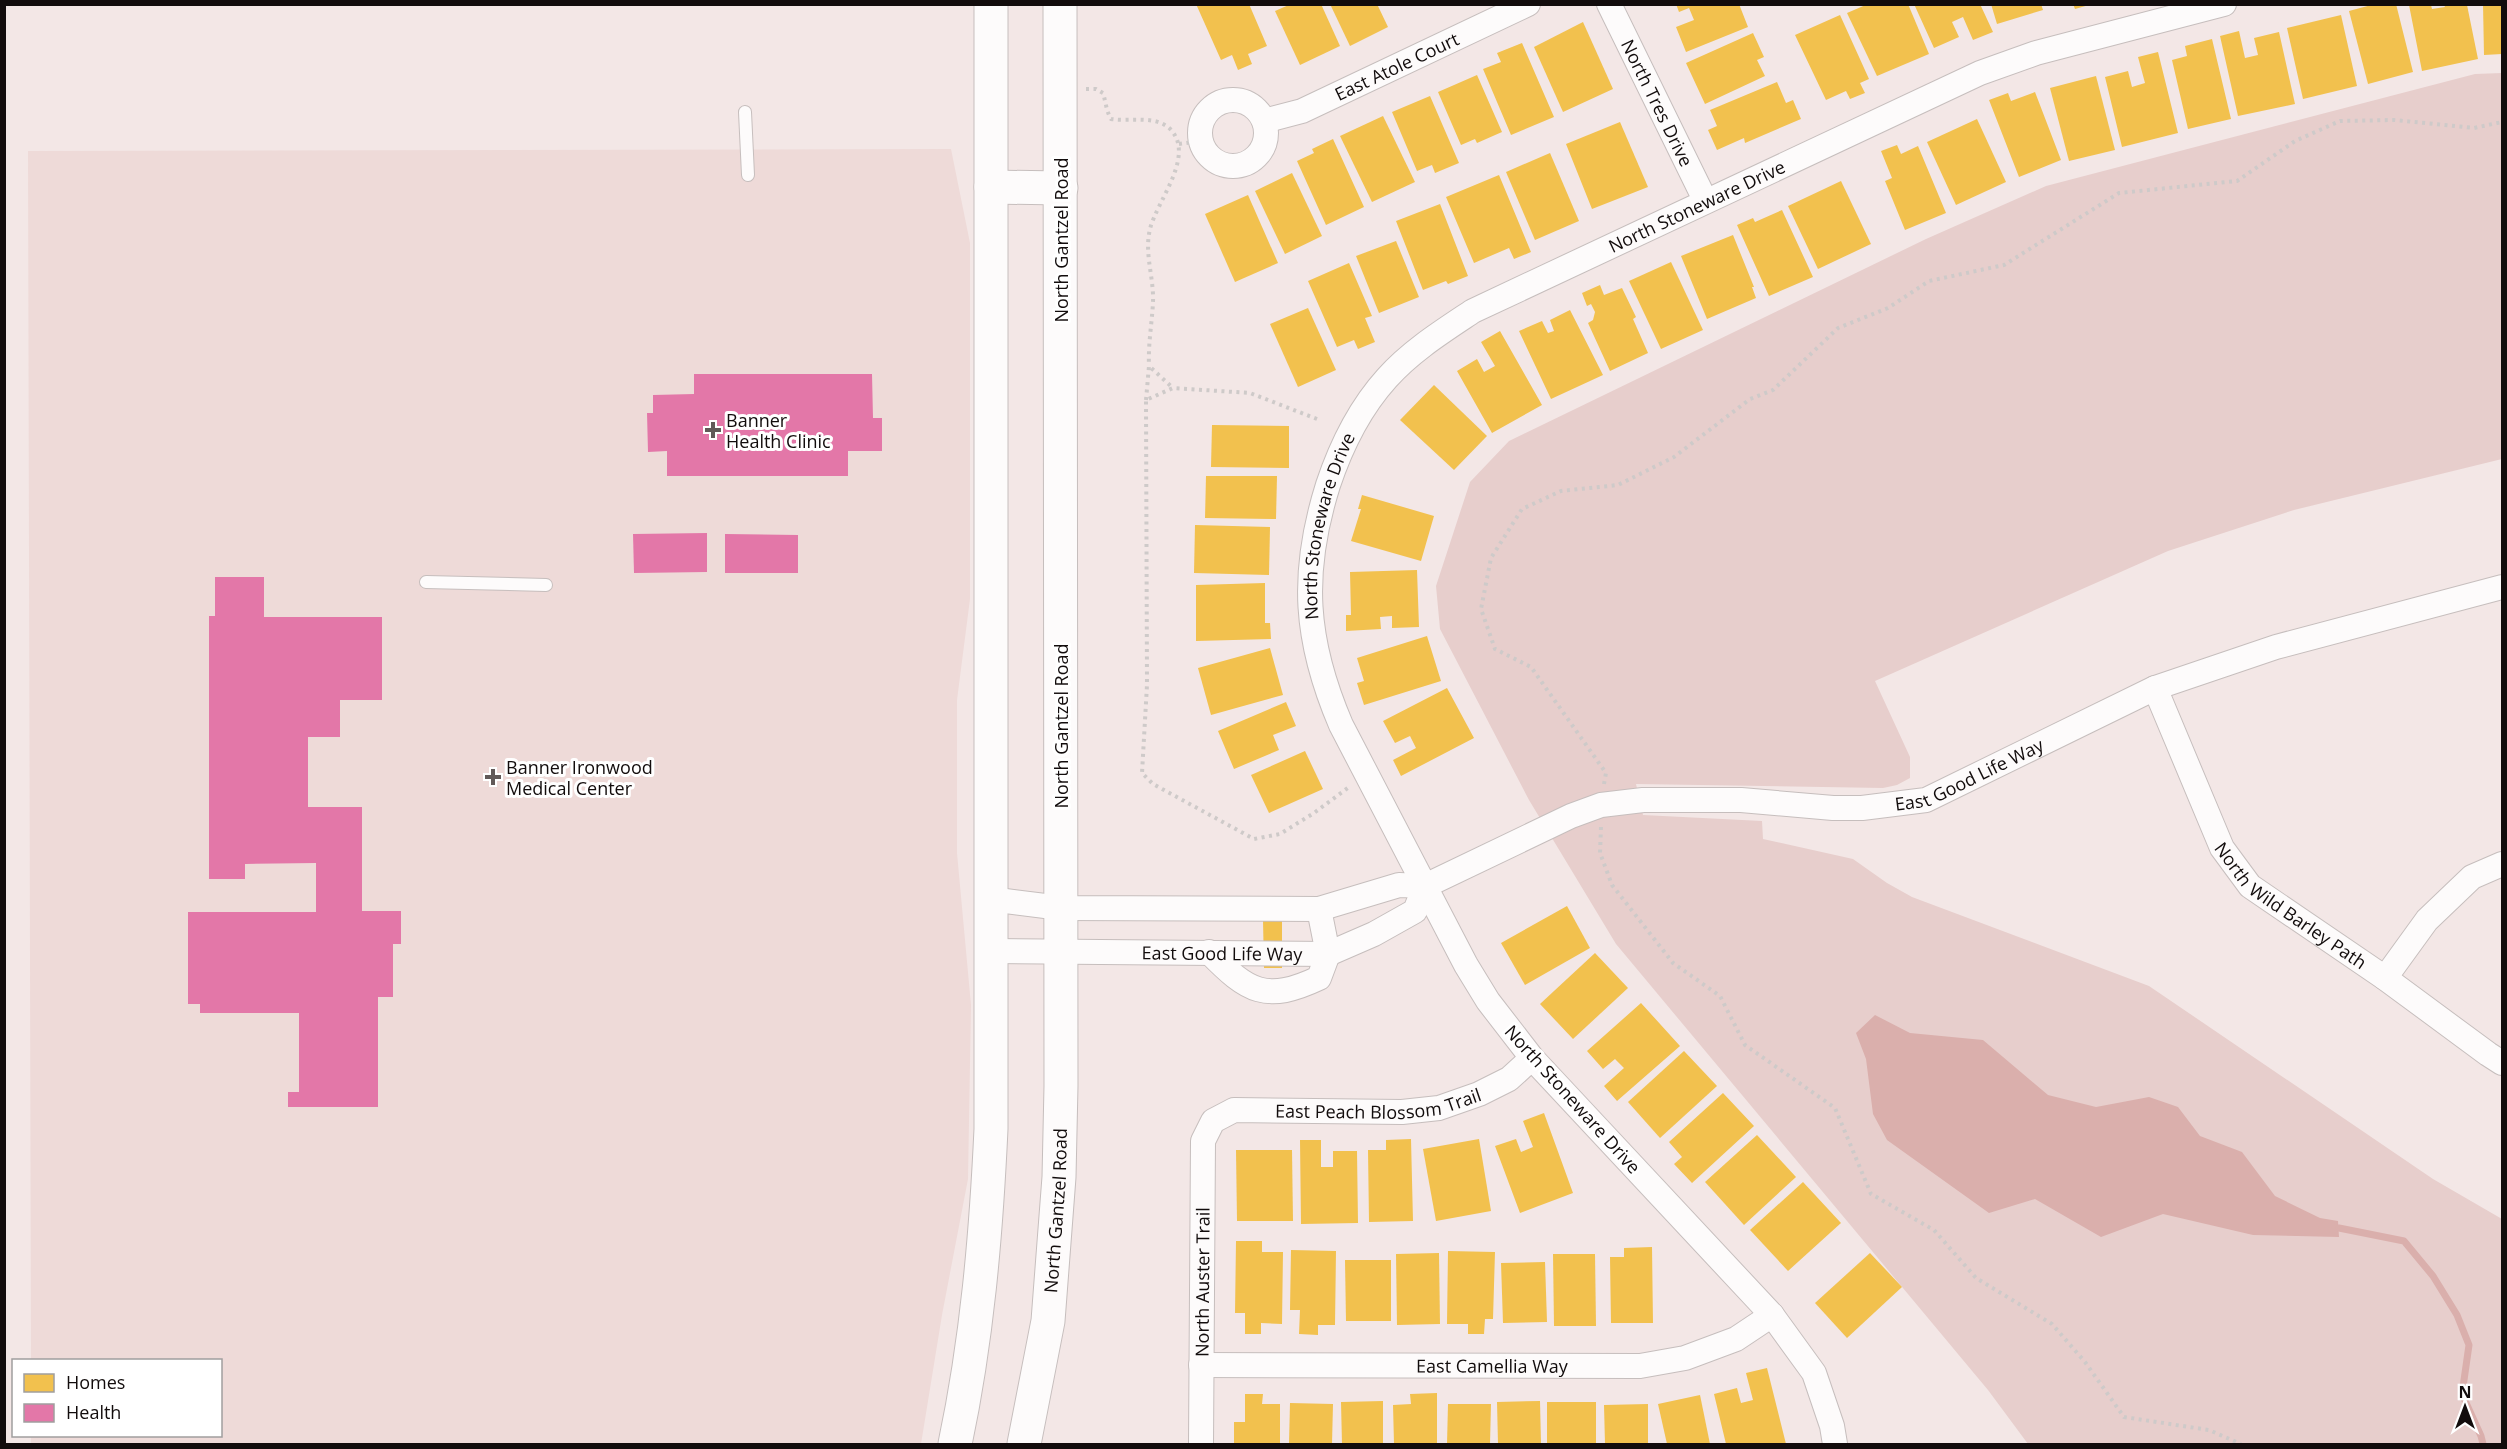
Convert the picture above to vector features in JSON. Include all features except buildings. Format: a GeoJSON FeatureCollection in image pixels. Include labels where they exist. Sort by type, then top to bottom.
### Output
{"type":"FeatureCollection","features":[{"type":"Feature","properties":{"kind":"main road"},"geometry":{"type":"LineString","coordinates":[[955,1444],[969,1369],[987,1228],[990,1130],[991,4]]}},
{"type":"Feature","properties":{"kind":"main road","name":"North Gantzel Road"},"geometry":{"type":"LineString","coordinates":[[1024,1444],[1048,1321],[1059,1165],[1061,950],[1060,4]]}},
{"type":"Feature","properties":{"kind":"main road"},"geometry":{"type":"LineString","coordinates":[[991,187],[1061,188]]}},
{"type":"Feature","properties":{"kind":"street","name":"East Atole Court"},"geometry":{"type":"LineString","coordinates":[[1264,121],[1302,111],[1528,4]]}},
{"type":"Feature","properties":{"kind":"street","name":"North Tres Drive"},"geometry":{"type":"LineString","coordinates":[[1609,4],[1705,200]]}},
{"type":"Feature","properties":{"kind":"street","name":"North Stoneware Drive"},"geometry":{"type":"LineString","coordinates":[[1835,1444],[1832,1426],[1814,1373],[1772,1315],[1532,1058],[1488,1001],[1466,965],[1341,725],[1327,693],[1315,643],[1310,611],[1309,580],[1311,551],[1325,495],[1345,441],[1363,408],[1387,377],[1417,350],[1473,311],[1705,200],[1980,73],[2036,53],[2224,4]]}},
{"type":"Feature","properties":{"kind":"street"},"geometry":{"type":"LineString","coordinates":[[1228,100],[1250,105],[1264,121],[1264,142],[1252,160],[1243,164],[1232,166],[1212,159],[1205,151],[1190,142],[1200,130],[1209,110],[1228,100]]}},
{"type":"Feature","properties":{"kind":"street","name":"East Good Life Way"},"geometry":{"type":"LineString","coordinates":[[990,899],[1061,908],[1319,909],[1399,885],[1425,886],[1571,816],[1601,805],[1643,800],[1741,800],[1862,807],[1926,800],[2155,688],[2276,647],[2502,587]]}},
{"type":"Feature","properties":{"kind":"street","name":"North Wild Barley Path"},"geometry":{"type":"LineString","coordinates":[[2155,688],[2222,848],[2250,885],[2385,978],[2502,1063]]}},
{"type":"Feature","properties":{"kind":"street"},"geometry":{"type":"LineString","coordinates":[[2385,978],[2427,920],[2472,877],[2502,864]]}},
{"type":"Feature","properties":{"kind":"street","name":"East Good Life Way"},"geometry":{"type":"LineString","coordinates":[[990,951],[1328,954],[1374,934],[1415,911],[1425,886]]}},
{"type":"Feature","properties":{"kind":"street"},"geometry":{"type":"LineString","coordinates":[[1209,952],[1232,976],[1253,989],[1268,992],[1295,990],[1319,978],[1328,954],[1319,909]]}},
{"type":"Feature","properties":{"kind":"street","name":"East Peach Blossom Trail"},"geometry":{"type":"LineString","coordinates":[[1213,1121],[1234,1110],[1402,1112],[1439,1108],[1479,1094],[1509,1079],[1532,1058]]}},
{"type":"Feature","properties":{"kind":"street","name":"North Auster Trail"},"geometry":{"type":"LineString","coordinates":[[1200,1444],[1203,1141],[1213,1121]]}},
{"type":"Feature","properties":{"kind":"street","name":"East Camellia Way"},"geometry":{"type":"LineString","coordinates":[[1200,1365],[1640,1366],[1684,1358],[1736,1339],[1772,1315]]}},
{"type":"Feature","properties":{"kind":"lane"},"geometry":{"type":"LineString","coordinates":[[745,112],[748,175]]}},
{"type":"Feature","properties":{"kind":"lane"},"geometry":{"type":"LineString","coordinates":[[426,582],[546,585]]}},
{"type":"Feature","properties":{"kind":"path"},"geometry":{"type":"LineString","coordinates":[[1060,90],[1096,89],[1103,93],[1107,103],[1106,109],[1112,120],[1154,120],[1190,142],[1177,164],[1150,228],[1148,255],[1153,300],[1148,336],[1149,366],[1146,400],[1147,685],[1142,773],[1154,784],[1254,839],[1280,834],[1314,813],[1344,789],[1368,776]]}},
{"type":"Feature","properties":{"kind":"path"},"geometry":{"type":"LineString","coordinates":[[2241,1444],[2209,1430],[2124,1417],[2085,1362],[2052,1324],[1976,1278],[1934,1230],[1871,1194],[1835,1108],[1745,1045],[1720,996],[1673,963],[1611,885],[1600,853],[1601,805],[1606,773],[1531,667],[1495,649],[1481,609],[1491,558],[1522,509],[1561,491],[1618,485],[1674,457],[1750,399],[1773,390],[1838,328],[1888,308],[1929,281],[2004,265],[2119,193],[2236,181],[2295,141],[2340,121],[2394,120],[2474,128],[2502,122]]}},
{"type":"Feature","properties":{"kind":"path"},"geometry":{"type":"LineString","coordinates":[[1149,366],[1173,388]]}},
{"type":"Feature","properties":{"kind":"path"},"geometry":{"type":"LineString","coordinates":[[1146,400],[1173,388],[1250,393],[1317,419]]}},
{"type":"Feature","properties":{"kind":"shaded area"},"geometry":{"type":"Polygon","coordinates":[[[2502,73],[2502,459],[2294,510],[2168,551],[1875,681],[1910,757],[1910,778],[1897,785],[1883,788],[1636,784],[1643,815],[1762,821],[1763,839],[1853,859],[1912,897],[2149,986],[2433,1179],[2502,1219],[2502,1444],[2028,1444],[1988,1390],[1616,944],[1529,800],[1440,629],[1436,586],[1470,482],[1509,441],[1926,239],[2046,186],[2475,74],[2502,73]]]}},
{"type":"Feature","properties":{"kind":"shaded area","name":"Banner Ironwood Medical Center"},"geometry":{"type":"Polygon","coordinates":[[[951,149],[970,243],[970,599],[957,700],[957,853],[971,1005],[968,1179],[942,1315],[921,1444],[31,1444],[31,1437],[222,1437],[222,1359],[31,1359],[28,151],[951,149]]]}},
{"type":"Feature","properties":{"kind":"shaded area"},"geometry":{"type":"Polygon","coordinates":[[[1875,1015],[1910,1033],[1983,1040],[2048,1095],[2096,1107],[2149,1097],[2178,1107],[2200,1136],[2242,1152],[2275,1196],[2320,1218],[2338,1221],[2339,1237],[2253,1235],[2163,1214],[2101,1237],[2035,1199],[1989,1213],[1887,1140],[1873,1114],[1866,1059],[1856,1033],[1875,1015]]]}},
{"type":"Feature","properties":{"kind":"waterway"},"geometry":{"type":"LineString","coordinates":[[2339,1228],[2404,1241],[2433,1276],[2457,1315],[2469,1345],[2462,1394],[2483,1444]]}},
{"type":"Feature","properties":{"kind":"place","name":"Banner Health Clinic"},"geometry":{"type":"Point","coordinates":[713,430]}},
{"type":"Feature","properties":{"kind":"place","name":"Banner Ironwood Medical Center"},"geometry":{"type":"Point","coordinates":[493,777]}}]}
